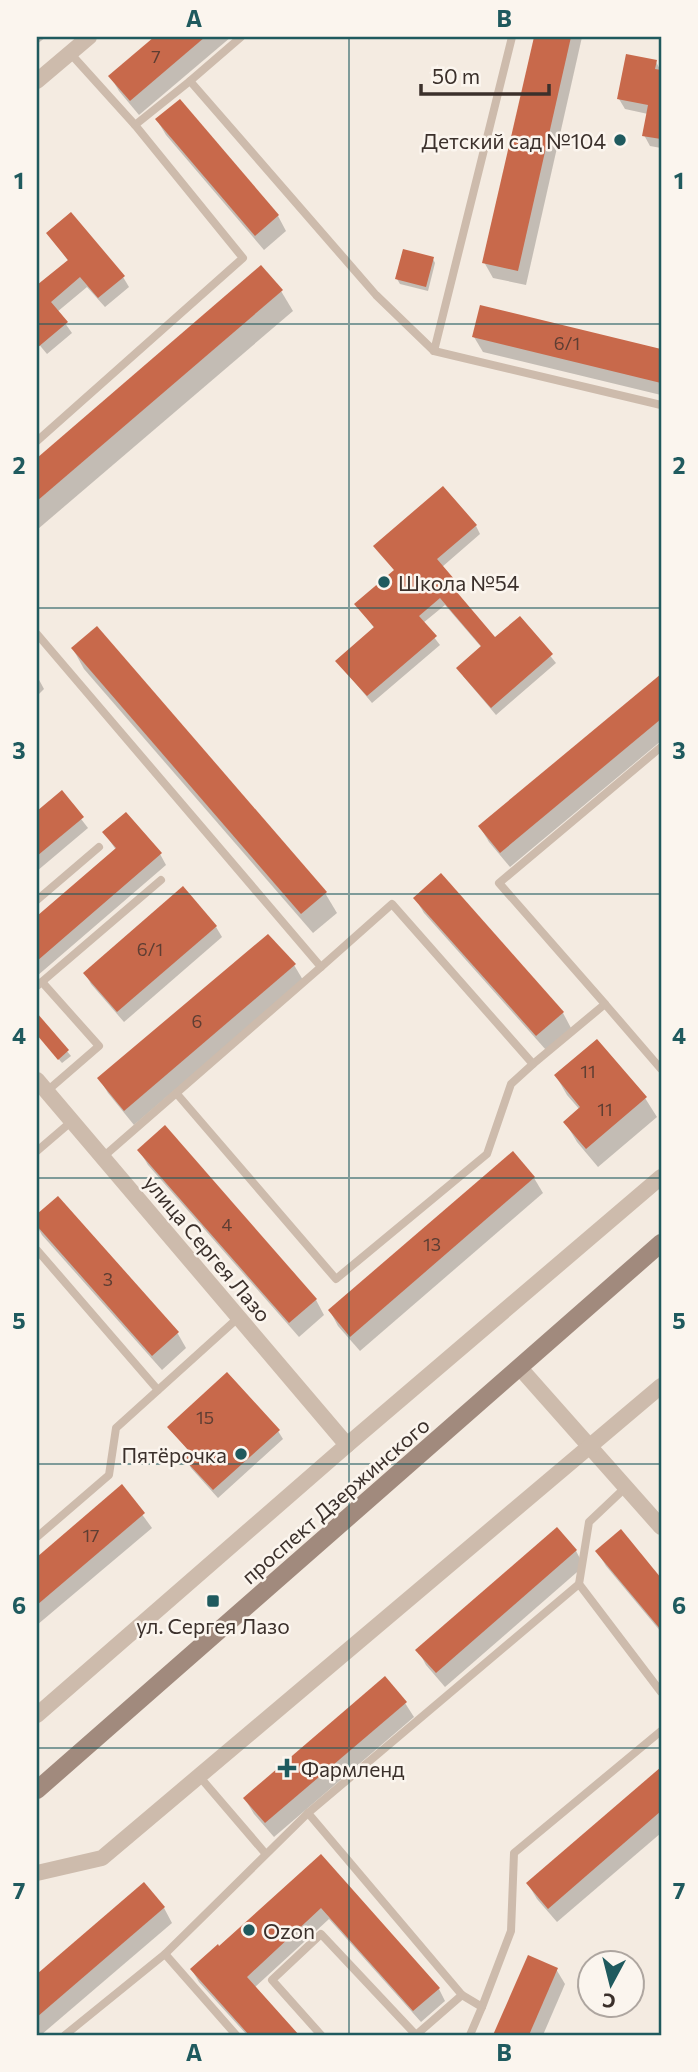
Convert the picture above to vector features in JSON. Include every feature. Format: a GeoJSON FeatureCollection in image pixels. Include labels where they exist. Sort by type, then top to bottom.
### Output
{"type":"FeatureCollection","features":[{"type":"Feature","properties":{"kind":"main road","name":"проспект Дзержинского"},"geometry":{"type":"LineString","coordinates":[[37,1790],[661,1243]]}},
{"type":"Feature","properties":{"kind":"street"},"geometry":{"type":"LineString","coordinates":[[37,81],[89,37]]}},
{"type":"Feature","properties":{"kind":"street","name":"улица Сергея Лазо"},"geometry":{"type":"LineString","coordinates":[[42,1085],[347,1445]]}},
{"type":"Feature","properties":{"kind":"street"},"geometry":{"type":"LineString","coordinates":[[37,1715],[661,1177]]}},
{"type":"Feature","properties":{"kind":"street"},"geometry":{"type":"LineString","coordinates":[[520,1368],[661,1527]]}},
{"type":"Feature","properties":{"kind":"street"},"geometry":{"type":"LineString","coordinates":[[37,1873],[102,1858],[661,1386]]}},
{"type":"Feature","properties":{"kind":"lane"},"geometry":{"type":"LineString","coordinates":[[135,125],[241,37]]}},
{"type":"Feature","properties":{"kind":"lane"},"geometry":{"type":"LineString","coordinates":[[434,351],[512,37]]}},
{"type":"Feature","properties":{"kind":"lane"},"geometry":{"type":"LineString","coordinates":[[37,441],[243,258],[135,125],[70,53]]}},
{"type":"Feature","properties":{"kind":"lane"},"geometry":{"type":"LineString","coordinates":[[190,81],[376,295],[434,351],[661,405]]}},
{"type":"Feature","properties":{"kind":"lane"},"geometry":{"type":"LineString","coordinates":[[37,634],[321,967]]}},
{"type":"Feature","properties":{"kind":"lane"},"geometry":{"type":"LineString","coordinates":[[661,747],[499,883],[661,1069]]}},
{"type":"Feature","properties":{"kind":"lane"},"geometry":{"type":"LineString","coordinates":[[37,900],[99,847]]}},
{"type":"Feature","properties":{"kind":"lane"},"geometry":{"type":"LineString","coordinates":[[42,1085],[99,1046],[39,984],[161,880]]}},
{"type":"Feature","properties":{"kind":"lane"},"geometry":{"type":"LineString","coordinates":[[103,1157],[392,904],[533,1064]]}},
{"type":"Feature","properties":{"kind":"lane"},"geometry":{"type":"LineString","coordinates":[[177,1094],[336,1279],[487,1154],[511,1084],[605,1004]]}},
{"type":"Feature","properties":{"kind":"lane"},"geometry":{"type":"LineString","coordinates":[[37,1151],[72,1121]]}},
{"type":"Feature","properties":{"kind":"lane"},"geometry":{"type":"LineString","coordinates":[[37,1250],[158,1390]]}},
{"type":"Feature","properties":{"kind":"lane"},"geometry":{"type":"LineString","coordinates":[[37,1537],[109,1475],[116,1428],[239,1317]]}},
{"type":"Feature","properties":{"kind":"lane"},"geometry":{"type":"LineString","coordinates":[[65,2035],[165,1954],[308,1813],[579,1584],[589,1522],[626,1487]]}},
{"type":"Feature","properties":{"kind":"lane"},"geometry":{"type":"LineString","coordinates":[[579,1584],[661,1692]]}},
{"type":"Feature","properties":{"kind":"lane"},"geometry":{"type":"LineString","coordinates":[[470,2035],[511,1931],[514,1853],[661,1731]]}},
{"type":"Feature","properties":{"kind":"lane"},"geometry":{"type":"LineString","coordinates":[[199,1776],[265,1853]]}},
{"type":"Feature","properties":{"kind":"lane"},"geometry":{"type":"LineString","coordinates":[[308,1813],[462,1995],[482,2007]]}},
{"type":"Feature","properties":{"kind":"lane"},"geometry":{"type":"LineString","coordinates":[[321,2035],[272,1980],[321,1934],[416,2035],[462,1995]]}},
{"type":"Feature","properties":{"kind":"lane"},"geometry":{"type":"LineString","coordinates":[[165,1954],[236,2035]]}},
{"type":"Feature","properties":{"kind":"building"},"geometry":{"type":"Polygon","coordinates":[[[154,37],[205,37],[130,101],[108,76],[154,37]]]}},
{"type":"Feature","properties":{"kind":"building"},"geometry":{"type":"Polygon","coordinates":[[[534,37],[571,37],[518,271],[482,263],[534,37]]]}},
{"type":"Feature","properties":{"kind":"building"},"geometry":{"type":"Polygon","coordinates":[[[626,54],[657,60],[655,69],[661,70],[661,139],[642,136],[648,105],[617,99],[626,54]]]}},
{"type":"Feature","properties":{"kind":"building"},"geometry":{"type":"Polygon","coordinates":[[[180,99],[279,215],[255,236],[155,119],[180,99]]]}},
{"type":"Feature","properties":{"kind":"building"},"geometry":{"type":"Polygon","coordinates":[[[71,212],[125,276],[98,298],[80,277],[51,302],[68,322],[37,348],[37,285],[68,260],[46,233],[71,212]]]}},
{"type":"Feature","properties":{"kind":"building"},"geometry":{"type":"Polygon","coordinates":[[[403,249],[434,257],[426,287],[395,279],[403,249]]]}},
{"type":"Feature","properties":{"kind":"building"},"geometry":{"type":"Polygon","coordinates":[[[261,265],[283,290],[37,501],[37,458],[261,265]]]}},
{"type":"Feature","properties":{"kind":"building"},"geometry":{"type":"Polygon","coordinates":[[[480,305],[661,349],[661,383],[472,337],[480,305]]]}},
{"type":"Feature","properties":{"kind":"building"},"geometry":{"type":"Polygon","coordinates":[[[443,486],[477,525],[437,559],[455,580],[450,584],[495,637],[520,616],[553,654],[491,708],[456,668],[481,646],[440,598],[419,616],[437,636],[367,696],[335,661],[374,627],[354,604],[394,570],[373,546],[443,486]]]}},
{"type":"Feature","properties":{"kind":"building"},"geometry":{"type":"Polygon","coordinates":[[[97,626],[327,892],[301,914],[71,648],[97,626]]]}},
{"type":"Feature","properties":{"kind":"building"},"geometry":{"type":"Polygon","coordinates":[[[661,674],[661,719],[500,853],[478,826],[661,674]]]}},
{"type":"Feature","properties":{"kind":"building"},"geometry":{"type":"Polygon","coordinates":[[[62,790],[84,817],[37,856],[37,811],[62,790]]]}},
{"type":"Feature","properties":{"kind":"building"},"geometry":{"type":"Polygon","coordinates":[[[126,812],[162,853],[37,961],[37,916],[116,848],[102,832],[126,812]]]}},
{"type":"Feature","properties":{"kind":"building"},"geometry":{"type":"Polygon","coordinates":[[[441,873],[564,1012],[536,1036],[413,898],[441,873]]]}},
{"type":"Feature","properties":{"kind":"building"},"geometry":{"type":"Polygon","coordinates":[[[183,886],[217,926],[117,1012],[83,973],[183,886]]]}},
{"type":"Feature","properties":{"kind":"building"},"geometry":{"type":"Polygon","coordinates":[[[268,934],[296,964],[124,1111],[97,1078],[268,934]]]}},
{"type":"Feature","properties":{"kind":"building"},"geometry":{"type":"Polygon","coordinates":[[[37,1013],[69,1050],[58,1060],[37,1035],[37,1013]]]}},
{"type":"Feature","properties":{"kind":"building"},"geometry":{"type":"Polygon","coordinates":[[[597,1039],[647,1097],[586,1149],[563,1122],[580,1107],[554,1075],[597,1039]]]}},
{"type":"Feature","properties":{"kind":"building"},"geometry":{"type":"Polygon","coordinates":[[[165,1125],[317,1299],[289,1323],[137,1150],[165,1125]]]}},
{"type":"Feature","properties":{"kind":"building"},"geometry":{"type":"Polygon","coordinates":[[[513,1151],[535,1177],[350,1337],[328,1310],[513,1151]]]}},
{"type":"Feature","properties":{"kind":"building"},"geometry":{"type":"Polygon","coordinates":[[[58,1196],[179,1332],[152,1356],[37,1226],[37,1214],[58,1196]]]}},
{"type":"Feature","properties":{"kind":"building"},"geometry":{"type":"Polygon","coordinates":[[[227,1372],[280,1430],[213,1490],[184,1459],[191,1453],[167,1427],[227,1372]]]}},
{"type":"Feature","properties":{"kind":"building"},"geometry":{"type":"Polygon","coordinates":[[[122,1484],[145,1513],[37,1605],[37,1557],[122,1484]]]}},
{"type":"Feature","properties":{"kind":"building"},"geometry":{"type":"Polygon","coordinates":[[[557,1527],[577,1550],[436,1673],[415,1650],[557,1527]]]}},
{"type":"Feature","properties":{"kind":"building"},"geometry":{"type":"Polygon","coordinates":[[[621,1529],[661,1578],[661,1630],[595,1551],[621,1529]]]}},
{"type":"Feature","properties":{"kind":"building"},"geometry":{"type":"Polygon","coordinates":[[[385,1676],[407,1702],[265,1823],[243,1798],[385,1676]]]}},
{"type":"Feature","properties":{"kind":"building"},"geometry":{"type":"Polygon","coordinates":[[[661,1767],[661,1811],[548,1909],[526,1883],[661,1767]]]}},
{"type":"Feature","properties":{"kind":"building"},"geometry":{"type":"Polygon","coordinates":[[[321,1854],[440,1988],[413,2011],[321,1908],[247,1977],[299,2035],[249,2035],[190,1969],[321,1854]]]}},
{"type":"Feature","properties":{"kind":"building"},"geometry":{"type":"Polygon","coordinates":[[[144,1882],[165,1907],[37,2017],[37,1974],[144,1882]]]}},
{"type":"Feature","properties":{"kind":"building"},"geometry":{"type":"Polygon","coordinates":[[[528,1955],[558,1968],[529,2035],[493,2035],[528,1955]]]}},
{"type":"Feature","properties":{"kind":"place","name":"Детский сад №104"},"geometry":{"type":"Point","coordinates":[620,140]}},
{"type":"Feature","properties":{"kind":"place","name":"Школа №54"},"geometry":{"type":"Point","coordinates":[384,582]}},
{"type":"Feature","properties":{"kind":"place","name":"Пятёрочка"},"geometry":{"type":"Point","coordinates":[241,1454]}},
{"type":"Feature","properties":{"kind":"place","name":"ул. Сергея Лазо"},"geometry":{"type":"Point","coordinates":[213,1601]}},
{"type":"Feature","properties":{"kind":"place","name":"Фармленд"},"geometry":{"type":"Point","coordinates":[287,1768]}},
{"type":"Feature","properties":{"kind":"place","name":"Ozon"},"geometry":{"type":"Point","coordinates":[249,1930]}}]}
